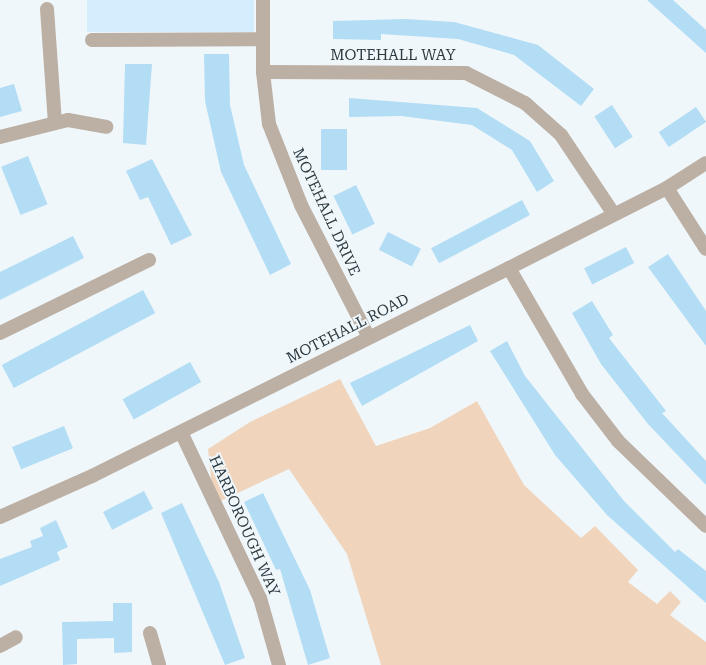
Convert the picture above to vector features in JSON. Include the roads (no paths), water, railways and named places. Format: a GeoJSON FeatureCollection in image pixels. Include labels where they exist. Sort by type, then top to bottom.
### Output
{"type":"FeatureCollection","features":[{"type":"Feature","properties":{"kind":"street","name":"MOTEHALL DRIVE"},"geometry":{"type":"LineString","coordinates":[[263,0],[261,38],[269,124],[282,162],[368,336]]}},
{"type":"Feature","properties":{"kind":"street"},"geometry":{"type":"LineString","coordinates":[[47,9],[54,123]]}},
{"type":"Feature","properties":{"kind":"street"},"geometry":{"type":"LineString","coordinates":[[92,40],[261,38]]}},
{"type":"Feature","properties":{"kind":"street","name":"MOTEHALL WAY"},"geometry":{"type":"LineString","coordinates":[[263,72],[466,73],[525,103],[561,134],[613,213]]}},
{"type":"Feature","properties":{"kind":"street"},"geometry":{"type":"LineString","coordinates":[[0,137],[68,120],[106,127]]}},
{"type":"Feature","properties":{"kind":"street","name":"MOTEHALL ROAD"},"geometry":{"type":"LineString","coordinates":[[0,517],[181,432],[368,336],[509,268],[613,213],[667,188],[706,163]]}},
{"type":"Feature","properties":{"kind":"street"},"geometry":{"type":"LineString","coordinates":[[667,188],[706,249]]}},
{"type":"Feature","properties":{"kind":"street"},"geometry":{"type":"LineString","coordinates":[[0,333],[149,260]]}},
{"type":"Feature","properties":{"kind":"street"},"geometry":{"type":"LineString","coordinates":[[509,268],[588,402],[625,448],[706,526]]}},
{"type":"Feature","properties":{"kind":"street","name":"HARBOROUGH WAY"},"geometry":{"type":"LineString","coordinates":[[181,432],[260,598],[279,665]]}},
{"type":"Feature","properties":{"kind":"street"},"geometry":{"type":"LineString","coordinates":[[150,633],[159,665]]}},
{"type":"Feature","properties":{"kind":"street"},"geometry":{"type":"LineString","coordinates":[[0,646],[16,637]]}}]}
